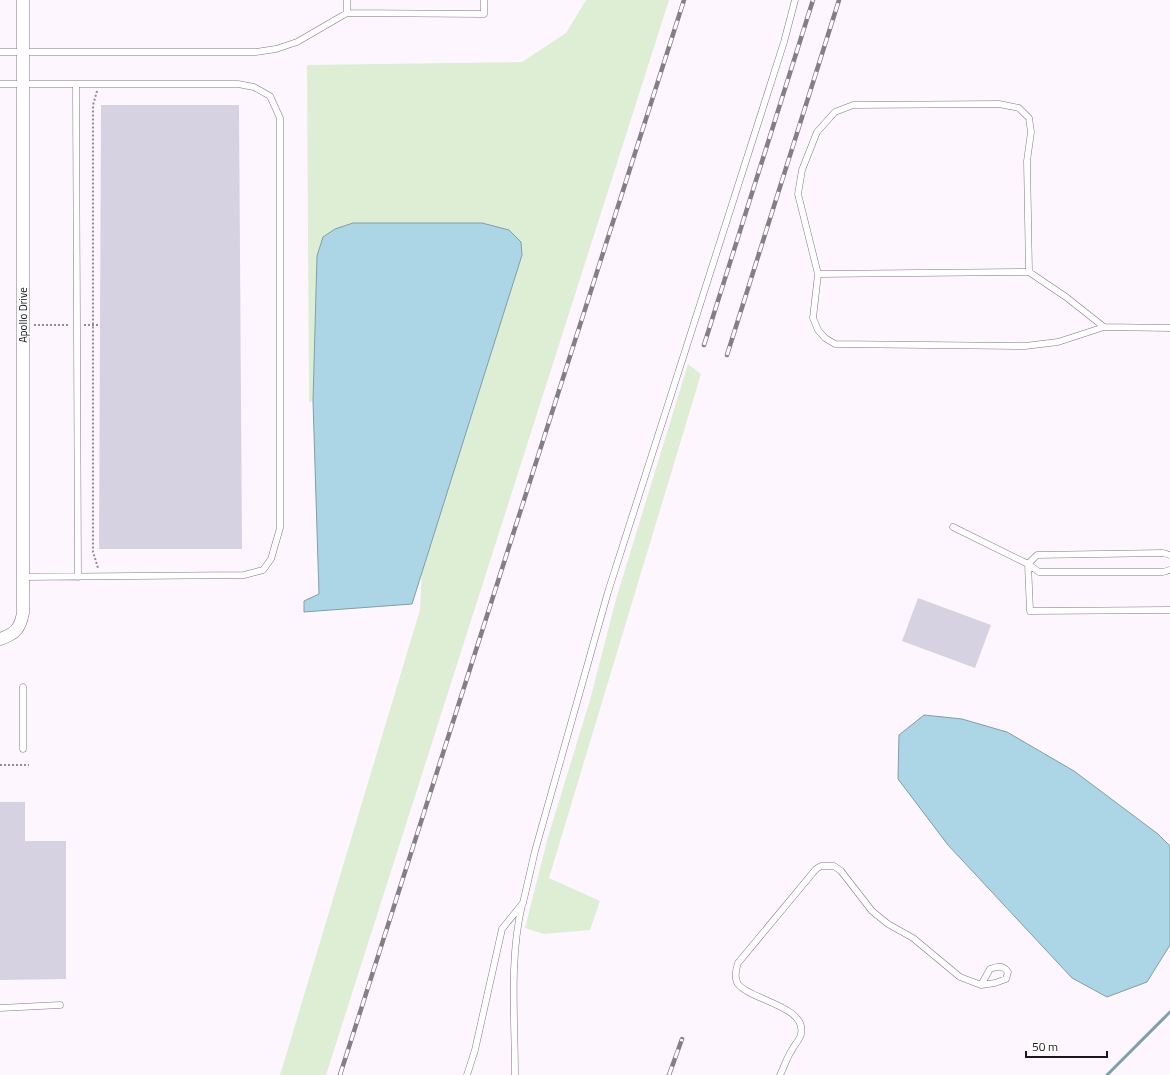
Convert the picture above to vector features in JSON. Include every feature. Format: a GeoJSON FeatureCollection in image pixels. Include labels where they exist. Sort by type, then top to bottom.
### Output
{"type":"FeatureCollection","features":[{"type":"Feature","properties":{"kind":"street","name":"Apollo Drive"},"geometry":{"type":"LineString","coordinates":[[0,639],[17,630],[21,624],[23,613],[23,0]]}},
{"type":"Feature","properties":{"kind":"lane"},"geometry":{"type":"LineString","coordinates":[[347,0],[347,13]]}},
{"type":"Feature","properties":{"kind":"lane"},"geometry":{"type":"LineString","coordinates":[[0,52],[256,52],[276,49],[297,42],[347,13],[484,14],[484,0]]}},
{"type":"Feature","properties":{"kind":"lane"},"geometry":{"type":"LineString","coordinates":[[515,1075],[514,976],[518,923],[535,851],[608,592],[748,156],[784,42],[795,0]]}},
{"type":"Feature","properties":{"kind":"lane"},"geometry":{"type":"LineString","coordinates":[[0,84],[238,84],[254,87],[270,96],[280,118],[280,528],[271,559],[263,570],[244,575],[24,578]]}},
{"type":"Feature","properties":{"kind":"lane"},"geometry":{"type":"LineString","coordinates":[[76,84],[78,577]]}},
{"type":"Feature","properties":{"kind":"lane"},"geometry":{"type":"LineString","coordinates":[[1029,272],[1027,161],[1031,132],[1029,118],[1019,108],[999,104],[853,105],[835,112],[817,132],[802,170],[798,194],[818,274],[813,318],[818,330],[825,338],[835,344],[1025,346],[1058,342],[1104,327],[1170,328]]}},
{"type":"Feature","properties":{"kind":"lane"},"geometry":{"type":"LineString","coordinates":[[818,274],[1029,272],[1066,297],[1104,327]]}},
{"type":"Feature","properties":{"kind":"lane"},"geometry":{"type":"LineString","coordinates":[[952,527],[1028,564],[1039,572],[1163,572],[1170,570]]}},
{"type":"Feature","properties":{"kind":"lane"},"geometry":{"type":"LineString","coordinates":[[1170,555],[1163,553],[1037,555],[1028,564],[1030,611],[1170,610]]}},
{"type":"Feature","properties":{"kind":"lane"},"geometry":{"type":"LineString","coordinates":[[23,687],[24,749]]}},
{"type":"Feature","properties":{"kind":"lane"},"geometry":{"type":"LineString","coordinates":[[780,1075],[791,1050],[801,1035],[801,1025],[786,1009],[744,990],[737,983],[735,973],[738,963],[816,869],[821,866],[834,866],[841,871],[872,911],[888,924],[913,938],[960,977],[981,985]]}},
{"type":"Feature","properties":{"kind":"lane"},"geometry":{"type":"LineString","coordinates":[[467,1075],[475,1050],[502,929],[523,903]]}},
{"type":"Feature","properties":{"kind":"lane"},"geometry":{"type":"LineString","coordinates":[[0,1008],[60,1005]]}},
{"type":"Feature","properties":{"kind":"path"},"geometry":{"type":"LineString","coordinates":[[98,84],[93,105],[93,552],[100,577]]}},
{"type":"Feature","properties":{"kind":"path"},"geometry":{"type":"LineString","coordinates":[[23,325],[98,325]]}},
{"type":"Feature","properties":{"kind":"path"},"geometry":{"type":"LineString","coordinates":[[0,765],[29,765]]}},
{"type":"Feature","properties":{"kind":"green space"},"geometry":{"type":"Polygon","coordinates":[[[586,0],[669,0],[326,1075],[280,1075],[420,610],[422,569],[317,256],[313,401],[309,402],[307,65],[522,62],[566,33],[586,0]]]}},
{"type":"Feature","properties":{"kind":"green space"},"geometry":{"type":"Polygon","coordinates":[[[688,364],[701,374],[549,878],[600,901],[590,930],[544,934],[525,928],[548,837],[590,700],[616,599],[688,364]]]}},
{"type":"Feature","properties":{"kind":"water"},"geometry":{"type":"Polygon","coordinates":[[[353,223],[482,223],[509,230],[521,242],[522,255],[412,604],[304,612],[304,601],[319,594],[313,401],[317,256],[323,237],[335,229],[353,223]]]}},
{"type":"Feature","properties":{"kind":"water"},"geometry":{"type":"Polygon","coordinates":[[[924,715],[962,719],[1007,732],[1074,771],[1158,834],[1170,846],[1170,945],[1147,982],[1107,997],[1072,978],[948,845],[898,779],[899,735],[924,715]]]}},
{"type":"Feature","properties":{"kind":"building"},"geometry":{"type":"Polygon","coordinates":[[[101,105],[239,105],[242,549],[99,549],[101,105]]]}},
{"type":"Feature","properties":{"kind":"building"},"geometry":{"type":"Polygon","coordinates":[[[918,598],[991,625],[975,668],[902,641],[918,598]]]}},
{"type":"Feature","properties":{"kind":"building"},"geometry":{"type":"Polygon","coordinates":[[[0,802],[25,802],[25,841],[66,841],[66,979],[0,980],[0,802]]]}},
{"type":"Feature","properties":{"kind":"waterway"},"geometry":{"type":"LineString","coordinates":[[1107,1075],[1170,1012]]}},
{"type":"Feature","properties":{"kind":"railway"},"geometry":{"type":"LineString","coordinates":[[340,1075],[684,0]]}},
{"type":"Feature","properties":{"kind":"railway"},"geometry":{"type":"LineString","coordinates":[[704,345],[813,0]]}},
{"type":"Feature","properties":{"kind":"railway"},"geometry":{"type":"LineString","coordinates":[[727,355],[839,0]]}},
{"type":"Feature","properties":{"kind":"railway"},"geometry":{"type":"LineString","coordinates":[[669,1075],[682,1039]]}}]}
